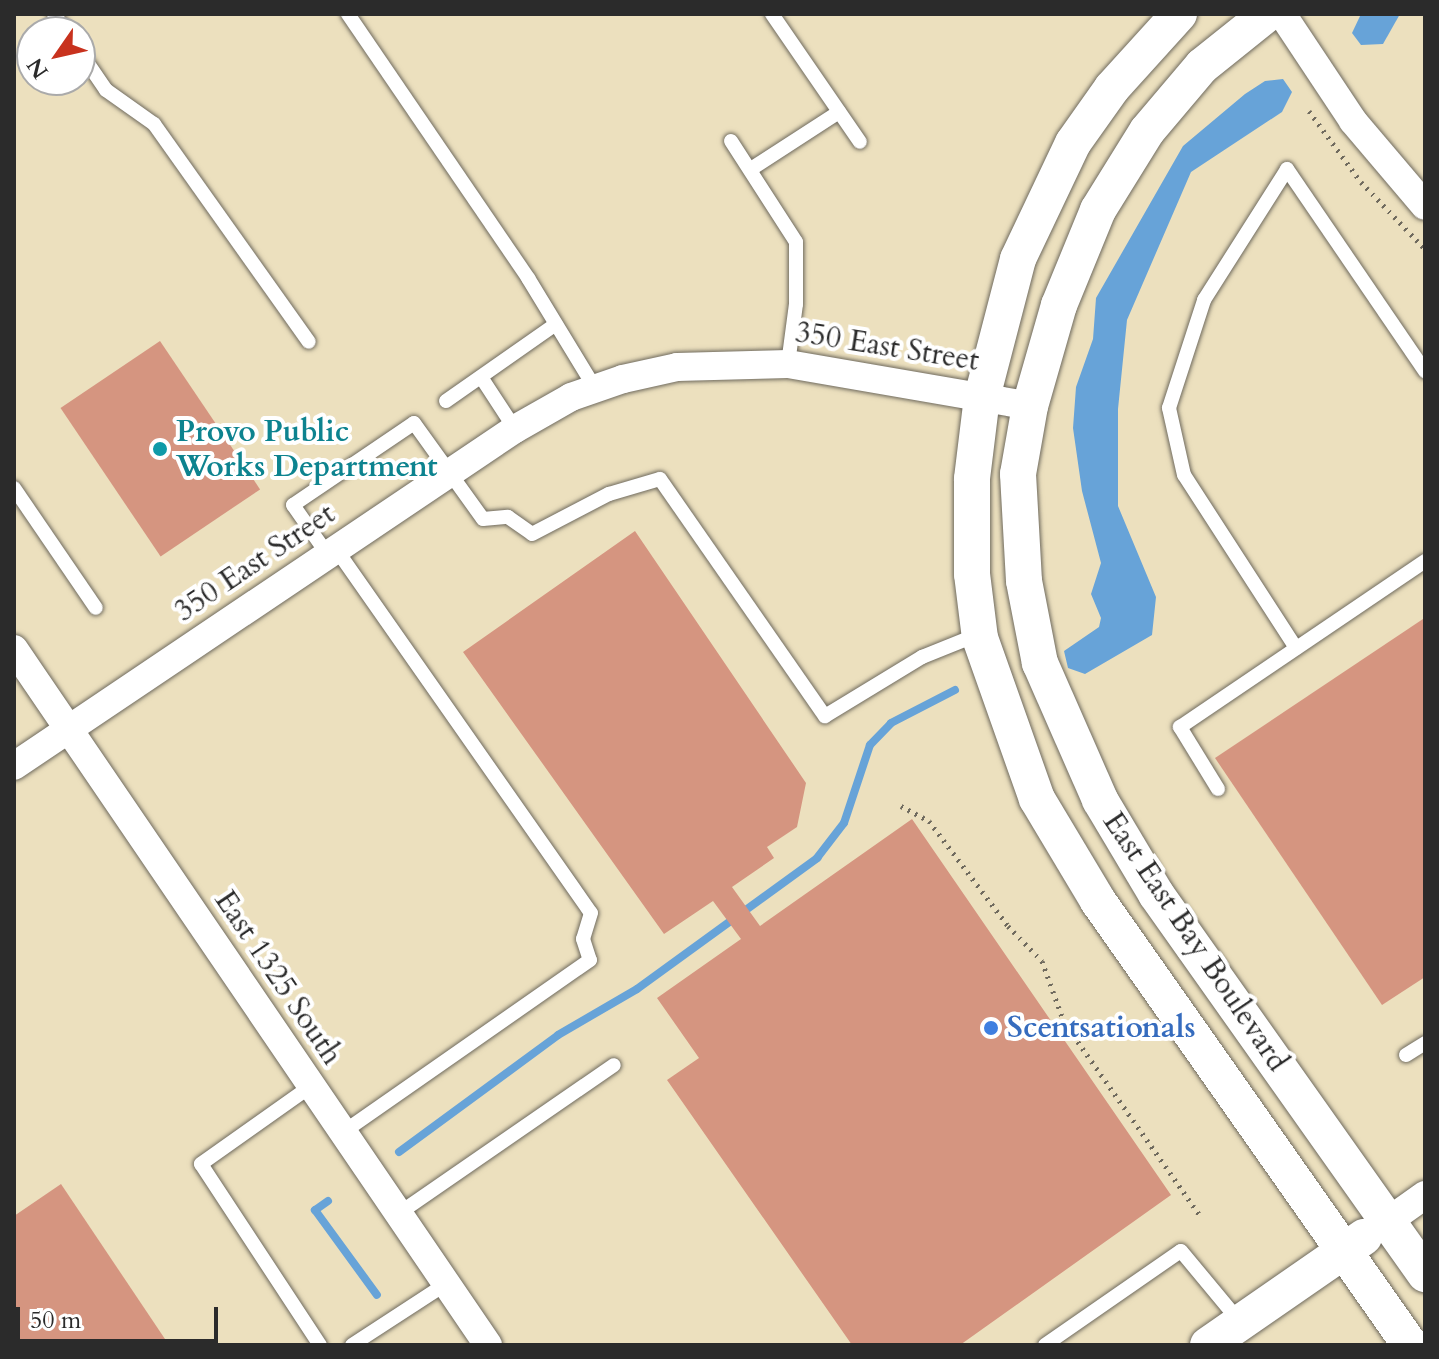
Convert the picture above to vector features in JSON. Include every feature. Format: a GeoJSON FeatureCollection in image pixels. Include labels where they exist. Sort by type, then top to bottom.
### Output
{"type":"FeatureCollection","features":[{"type":"Feature","properties":{"kind":"street","name":"East East Bay Boulevard"},"geometry":{"type":"LineString","coordinates":[[1179,14],[1112,88],[1038,209],[1018,259],[982,397],[972,479],[972,574],[980,634],[1037,799],[1159,990],[1410,1345]]}},
{"type":"Feature","properties":{"kind":"street","name":"East East Bay Boulevard"},"geometry":{"type":"LineString","coordinates":[[1267,14],[1202,66],[1147,131],[1098,210],[1059,305],[1030,406],[1018,474],[1024,581],[1046,677],[1100,800],[1156,894],[1425,1274]]}},
{"type":"Feature","properties":{"kind":"street"},"geometry":{"type":"LineString","coordinates":[[1282,14],[1353,121],[1425,206]]}},
{"type":"Feature","properties":{"kind":"street","name":"350 East Street"},"geometry":{"type":"LineString","coordinates":[[14,766],[515,429],[595,388],[677,367],[788,364],[1030,406]]}},
{"type":"Feature","properties":{"kind":"street","name":"East 1325 South"},"geometry":{"type":"LineString","coordinates":[[14,649],[488,1345]]}},
{"type":"Feature","properties":{"kind":"street"},"geometry":{"type":"LineString","coordinates":[[1208,1345],[1425,1195]]}},
{"type":"Feature","properties":{"kind":"lane"},"geometry":{"type":"LineString","coordinates":[[348,14],[556,324],[595,388]]}},
{"type":"Feature","properties":{"kind":"lane"},"geometry":{"type":"LineString","coordinates":[[772,14],[860,142]]}},
{"type":"Feature","properties":{"kind":"lane"},"geometry":{"type":"LineString","coordinates":[[96,75],[106,90],[154,124],[309,342]]}},
{"type":"Feature","properties":{"kind":"lane"},"geometry":{"type":"LineString","coordinates":[[751,169],[839,112]]}},
{"type":"Feature","properties":{"kind":"lane"},"geometry":{"type":"LineString","coordinates":[[731,141],[796,242],[797,291],[788,364]]}},
{"type":"Feature","properties":{"kind":"lane"},"geometry":{"type":"LineString","coordinates":[[1296,648],[1184,475],[1169,408],[1204,300],[1287,169],[1425,371]]}},
{"type":"Feature","properties":{"kind":"lane"},"geometry":{"type":"LineString","coordinates":[[446,401],[556,324]]}},
{"type":"Feature","properties":{"kind":"lane"},"geometry":{"type":"LineString","coordinates":[[481,377],[515,429]]}},
{"type":"Feature","properties":{"kind":"lane"},"geometry":{"type":"LineString","coordinates":[[342,1133],[590,960],[583,939],[591,913],[332,552],[293,505],[414,423],[483,519],[508,517],[532,534],[609,494],[660,479],[825,716],[922,657],[980,634]]}},
{"type":"Feature","properties":{"kind":"lane"},"geometry":{"type":"LineString","coordinates":[[14,488],[96,608]]}},
{"type":"Feature","properties":{"kind":"lane"},"geometry":{"type":"LineString","coordinates":[[1218,789],[1180,727],[1425,561]]}},
{"type":"Feature","properties":{"kind":"lane"},"geometry":{"type":"LineString","coordinates":[[1406,1055],[1425,1043]]}},
{"type":"Feature","properties":{"kind":"lane"},"geometry":{"type":"LineString","coordinates":[[398,1214],[614,1065]]}},
{"type":"Feature","properties":{"kind":"lane"},"geometry":{"type":"LineString","coordinates":[[311,1086],[201,1164],[320,1345]]}},
{"type":"Feature","properties":{"kind":"lane"},"geometry":{"type":"LineString","coordinates":[[1045,1345],[1181,1251],[1240,1322]]}},
{"type":"Feature","properties":{"kind":"lane"},"geometry":{"type":"LineString","coordinates":[[352,1345],[447,1283]]}},
{"type":"Feature","properties":{"kind":"path"},"geometry":{"type":"LineString","coordinates":[[1309,111],[1361,182],[1425,249]]}},
{"type":"Feature","properties":{"kind":"path"},"geometry":{"type":"LineString","coordinates":[[901,806],[929,821],[1008,926],[1042,961],[1064,1022],[1201,1217]]}},
{"type":"Feature","properties":{"kind":"water"},"geometry":{"type":"Polygon","coordinates":[[[1361,14],[1400,14],[1383,44],[1361,45],[1352,33],[1361,14]]]}},
{"type":"Feature","properties":{"kind":"water"},"geometry":{"type":"Polygon","coordinates":[[[1283,79],[1292,92],[1282,112],[1191,172],[1127,320],[1118,409],[1118,506],[1156,597],[1152,635],[1085,674],[1068,668],[1064,651],[1099,627],[1101,618],[1091,594],[1101,563],[1082,491],[1073,428],[1076,387],[1093,339],[1096,298],[1183,146],[1245,94],[1265,81],[1283,79]]]}},
{"type":"Feature","properties":{"kind":"building","name":"Provo Public Works Department"},"geometry":{"type":"Polygon","coordinates":[[[160,341],[260,489],[161,557],[61,408],[160,341]]]}},
{"type":"Feature","properties":{"kind":"building"},"geometry":{"type":"Polygon","coordinates":[[[635,531],[806,783],[797,827],[767,847],[774,858],[732,887],[760,926],[912,819],[1171,1195],[960,1345],[852,1345],[667,1080],[699,1058],[657,998],[741,939],[713,901],[664,934],[463,652],[635,531]]]}},
{"type":"Feature","properties":{"kind":"building"},"geometry":{"type":"Polygon","coordinates":[[[1423,619],[1425,977],[1382,1005],[1215,758],[1423,619]]]}},
{"type":"Feature","properties":{"kind":"building"},"geometry":{"type":"Polygon","coordinates":[[[61,1184],[169,1345],[14,1345],[14,1216],[61,1184]]]}},
{"type":"Feature","properties":{"kind":"waterway"},"geometry":{"type":"LineString","coordinates":[[399,1152],[558,1035],[637,989],[817,858],[844,823],[870,745],[891,723],[955,690]]}},
{"type":"Feature","properties":{"kind":"waterway"},"geometry":{"type":"LineString","coordinates":[[328,1201],[315,1210],[377,1295]]}},
{"type":"Feature","properties":{"kind":"place","name":"Provo Public Works Department"},"geometry":{"type":"Point","coordinates":[160,449]}},
{"type":"Feature","properties":{"kind":"place","name":"Scentsationals"},"geometry":{"type":"Point","coordinates":[991,1028]}}]}
